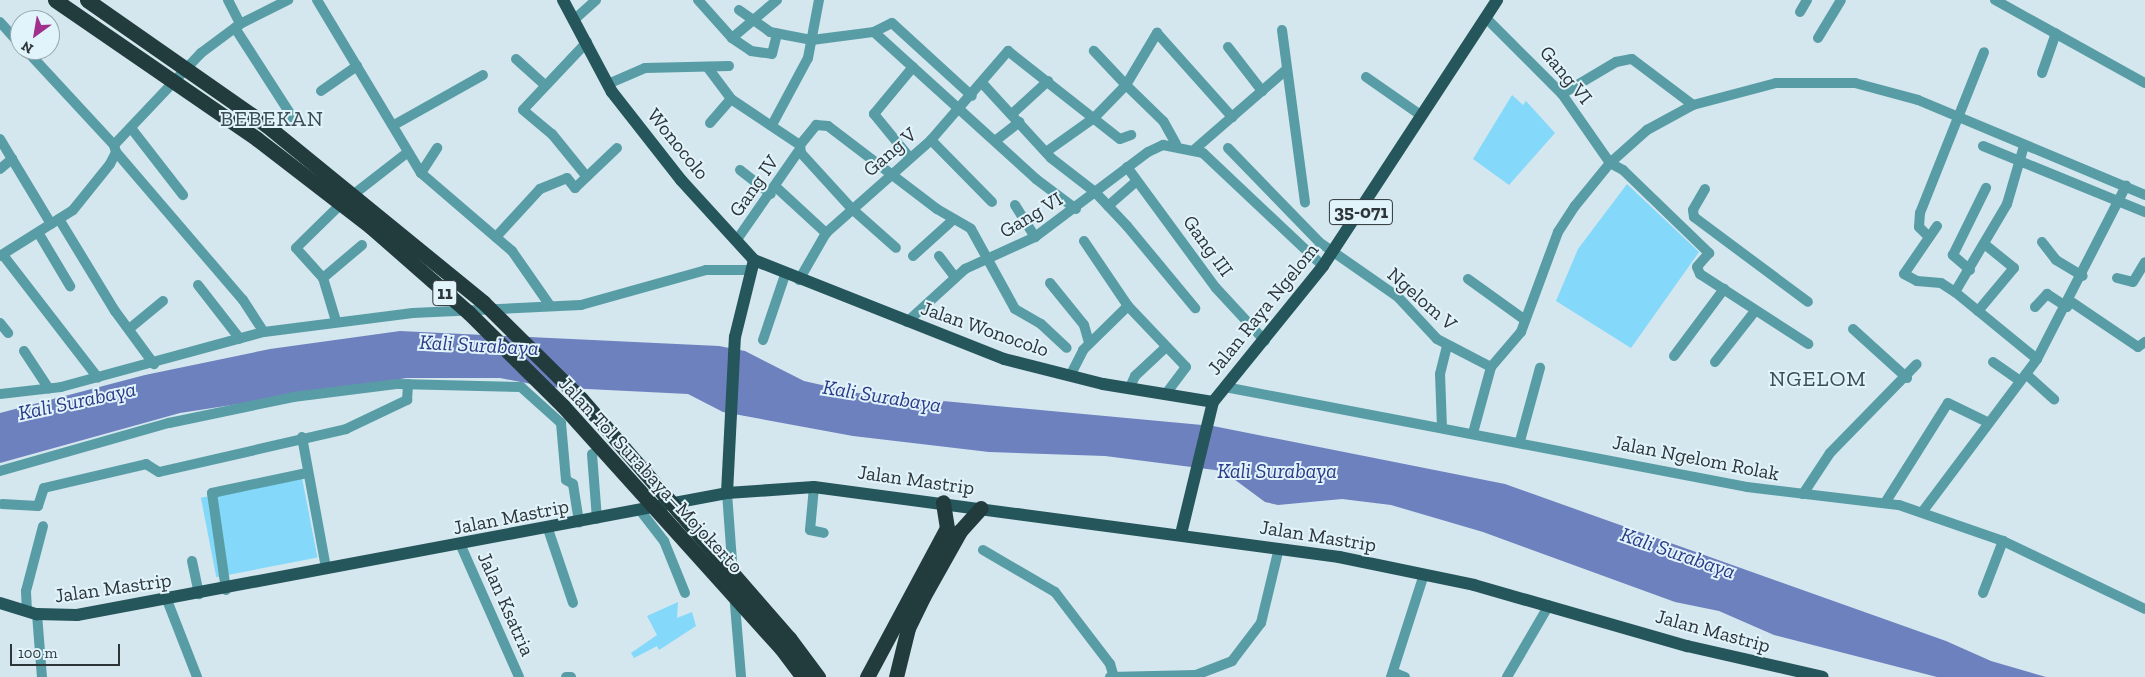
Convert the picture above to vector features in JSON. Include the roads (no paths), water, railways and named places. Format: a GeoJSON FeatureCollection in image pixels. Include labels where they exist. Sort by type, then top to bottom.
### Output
{"type":"FeatureCollection","features":[{"type":"Feature","properties":{"kind":"highway","name":"Jalan Tol Surabaya–Mojokerto"},"geometry":{"type":"LineString","coordinates":[[55,0],[257,140],[370,226],[469,313],[563,406],[818,677]]}},
{"type":"Feature","properties":{"kind":"highway","name":"Jalan Tol Surabaya–Mojokerto"},"geometry":{"type":"LineString","coordinates":[[87,0],[266,125],[484,303],[581,399],[785,643],[803,677]]}},
{"type":"Feature","properties":{"kind":"highway"},"geometry":{"type":"LineString","coordinates":[[867,677],[947,528],[943,502]]}},
{"type":"Feature","properties":{"kind":"highway"},"geometry":{"type":"LineString","coordinates":[[896,677],[900,651],[919,605],[960,531],[981,508]]}},
{"type":"Feature","properties":{"kind":"main road","name":"Wonocolo"},"geometry":{"type":"LineString","coordinates":[[564,0],[576,18],[608,84],[681,180],[736,241],[753,265]]}},
{"type":"Feature","properties":{"kind":"main road","name":"Jalan Raya Ngelom"},"geometry":{"type":"LineString","coordinates":[[1181,534],[1186,503],[1211,407],[1225,387],[1265,342],[1323,266],[1497,0]]}},
{"type":"Feature","properties":{"kind":"main road","name":"Jalan Wonocolo"},"geometry":{"type":"LineString","coordinates":[[753,265],[800,280],[1004,359],[1070,376],[1165,395],[1211,407]]}},
{"type":"Feature","properties":{"kind":"main road"},"geometry":{"type":"LineString","coordinates":[[727,493],[735,337],[753,265]]}},
{"type":"Feature","properties":{"kind":"main road","name":"Jalan Mastrip"},"geometry":{"type":"LineString","coordinates":[[0,603],[32,612],[77,615],[226,590],[326,568],[461,546],[639,509],[727,493],[814,487],[943,502],[1280,548],[1424,574],[1549,605],[1687,646],[1823,677]]}},
{"type":"Feature","properties":{"kind":"street"},"geometry":{"type":"LineString","coordinates":[[228,0],[237,26],[293,118]]}},
{"type":"Feature","properties":{"kind":"street"},"geometry":{"type":"LineString","coordinates":[[98,378],[1,256],[38,234],[89,194],[115,149],[130,128],[201,53],[237,26],[288,0]]}},
{"type":"Feature","properties":{"kind":"street"},"geometry":{"type":"LineString","coordinates":[[318,0],[422,174],[496,236],[529,271],[549,304]]}},
{"type":"Feature","properties":{"kind":"street"},"geometry":{"type":"LineString","coordinates":[[576,18],[596,0]]}},
{"type":"Feature","properties":{"kind":"street"},"geometry":{"type":"LineString","coordinates":[[698,0],[732,38],[751,51],[772,54],[777,34]]}},
{"type":"Feature","properties":{"kind":"street"},"geometry":{"type":"LineString","coordinates":[[732,38],[776,0]]}},
{"type":"Feature","properties":{"kind":"street"},"geometry":{"type":"LineString","coordinates":[[772,125],[808,60],[818,0]]}},
{"type":"Feature","properties":{"kind":"street"},"geometry":{"type":"LineString","coordinates":[[1800,12],[1807,0]]}},
{"type":"Feature","properties":{"kind":"street"},"geometry":{"type":"LineString","coordinates":[[1818,38],[1841,0]]}},
{"type":"Feature","properties":{"kind":"street"},"geometry":{"type":"LineString","coordinates":[[1995,0],[2144,81]]}},
{"type":"Feature","properties":{"kind":"street"},"geometry":{"type":"LineString","coordinates":[[739,10],[777,34],[812,40],[874,32],[892,23],[972,96]]}},
{"type":"Feature","properties":{"kind":"street","name":"Gang VI"},"geometry":{"type":"LineString","coordinates":[[1486,18],[1562,94],[1614,165],[1708,253]]}},
{"type":"Feature","properties":{"kind":"street"},"geometry":{"type":"LineString","coordinates":[[0,22],[10,33]]}},
{"type":"Feature","properties":{"kind":"street"},"geometry":{"type":"LineString","coordinates":[[1282,30],[1305,202]]}},
{"type":"Feature","properties":{"kind":"street"},"geometry":{"type":"LineString","coordinates":[[874,32],[995,141],[1076,209]]}},
{"type":"Feature","properties":{"kind":"street"},"geometry":{"type":"LineString","coordinates":[[1046,152],[1094,118],[1126,85],[1157,33],[1232,117]]}},
{"type":"Feature","properties":{"kind":"street"},"geometry":{"type":"LineString","coordinates":[[2042,73],[2056,33]]}},
{"type":"Feature","properties":{"kind":"street"},"geometry":{"type":"LineString","coordinates":[[587,42],[523,110],[552,134],[587,177]]}},
{"type":"Feature","properties":{"kind":"street"},"geometry":{"type":"LineString","coordinates":[[1228,47],[1262,90]]}},
{"type":"Feature","properties":{"kind":"street"},"geometry":{"type":"LineString","coordinates":[[1094,50],[1162,121],[1176,144],[1194,149],[1323,266]]}},
{"type":"Feature","properties":{"kind":"street","name":"Gang V"},"geometry":{"type":"LineString","coordinates":[[800,280],[826,233],[851,208],[931,140],[983,84],[1008,51],[1048,81]]}},
{"type":"Feature","properties":{"kind":"street"},"geometry":{"type":"LineString","coordinates":[[1928,237],[1919,227],[1920,213],[1956,125],[1966,91],[1984,52]]}},
{"type":"Feature","properties":{"kind":"street"},"geometry":{"type":"LineString","coordinates":[[516,59],[545,85]]}},
{"type":"Feature","properties":{"kind":"street"},"geometry":{"type":"LineString","coordinates":[[1562,94],[1616,62],[1632,59],[1693,105]]}},
{"type":"Feature","properties":{"kind":"street"},"geometry":{"type":"LineString","coordinates":[[35,60],[115,149],[243,300],[264,332]]}},
{"type":"Feature","properties":{"kind":"street"},"geometry":{"type":"LineString","coordinates":[[321,90],[357,66]]}},
{"type":"Feature","properties":{"kind":"street"},"geometry":{"type":"LineString","coordinates":[[608,84],[645,68],[729,66]]}},
{"type":"Feature","properties":{"kind":"street"},"geometry":{"type":"LineString","coordinates":[[910,158],[874,114],[913,67]]}},
{"type":"Feature","properties":{"kind":"street"},"geometry":{"type":"LineString","coordinates":[[708,68],[731,100],[772,125],[800,147],[851,208],[896,248]]}},
{"type":"Feature","properties":{"kind":"street"},"geometry":{"type":"LineString","coordinates":[[1194,149],[1286,70]]}},
{"type":"Feature","properties":{"kind":"street"},"geometry":{"type":"LineString","coordinates":[[394,125],[483,74]]}},
{"type":"Feature","properties":{"kind":"street"},"geometry":{"type":"LineString","coordinates":[[1366,77],[1422,116]]}},
{"type":"Feature","properties":{"kind":"street"},"geometry":{"type":"LineString","coordinates":[[1476,433],[1490,368],[1519,336],[1558,232],[1614,165],[1647,130],[1693,105],[1752,86],[1828,80],[1881,89],[2021,155],[2123,193],[2145,194]]}},
{"type":"Feature","properties":{"kind":"street"},"geometry":{"type":"LineString","coordinates":[[1012,114],[1048,81],[1122,140],[1131,135]]}},
{"type":"Feature","properties":{"kind":"street"},"geometry":{"type":"LineString","coordinates":[[983,84],[1046,152],[1095,192],[1195,308]]}},
{"type":"Feature","properties":{"kind":"street"},"geometry":{"type":"LineString","coordinates":[[710,123],[731,100]]}},
{"type":"Feature","properties":{"kind":"street"},"geometry":{"type":"LineString","coordinates":[[995,141],[1019,122]]}},
{"type":"Feature","properties":{"kind":"street","name":"Gang IV"},"geometry":{"type":"LineString","coordinates":[[736,241],[774,191],[800,147],[816,125],[828,126],[891,175]]}},
{"type":"Feature","properties":{"kind":"street"},"geometry":{"type":"LineString","coordinates":[[130,128],[183,195]]}},
{"type":"Feature","properties":{"kind":"street"},"geometry":{"type":"LineString","coordinates":[[0,139],[154,364]]}},
{"type":"Feature","properties":{"kind":"street"},"geometry":{"type":"LineString","coordinates":[[931,140],[992,202]]}},
{"type":"Feature","properties":{"kind":"street","name":"Gang VI"},"geometry":{"type":"LineString","coordinates":[[907,322],[956,277],[988,259],[1035,237],[1076,209],[1095,192],[1148,152],[1176,144]]}},
{"type":"Feature","properties":{"kind":"street"},"geometry":{"type":"LineString","coordinates":[[1983,146],[2021,155],[2123,193],[2145,212]]}},
{"type":"Feature","properties":{"kind":"street"},"geometry":{"type":"LineString","coordinates":[[422,174],[436,148]]}},
{"type":"Feature","properties":{"kind":"street"},"geometry":{"type":"LineString","coordinates":[[496,236],[540,189],[567,178],[574,188],[617,148]]}},
{"type":"Feature","properties":{"kind":"street"},"geometry":{"type":"LineString","coordinates":[[1228,148],[1332,252]]}},
{"type":"Feature","properties":{"kind":"street"},"geometry":{"type":"LineString","coordinates":[[336,321],[323,278],[296,251],[297,246],[340,205],[408,152]]}},
{"type":"Feature","properties":{"kind":"street"},"geometry":{"type":"LineString","coordinates":[[1955,292],[1986,245],[2007,204],[2021,155]]}},
{"type":"Feature","properties":{"kind":"street"},"geometry":{"type":"LineString","coordinates":[[0,169],[12,159]]}},
{"type":"Feature","properties":{"kind":"street","name":"Gang III"},"geometry":{"type":"LineString","coordinates":[[1127,167],[1216,288],[1265,342]]}},
{"type":"Feature","properties":{"kind":"street"},"geometry":{"type":"LineString","coordinates":[[740,170],[774,191],[826,233]]}},
{"type":"Feature","properties":{"kind":"street"},"geometry":{"type":"LineString","coordinates":[[891,175],[974,231],[1015,309],[1067,348]]}},
{"type":"Feature","properties":{"kind":"street"},"geometry":{"type":"LineString","coordinates":[[1108,206],[1137,181]]}},
{"type":"Feature","properties":{"kind":"street"},"geometry":{"type":"LineString","coordinates":[[1970,270],[1954,255],[1986,188]]}},
{"type":"Feature","properties":{"kind":"street"},"geometry":{"type":"LineString","coordinates":[[1705,189],[1692,213],[1728,247],[1808,302]]}},
{"type":"Feature","properties":{"kind":"street"},"geometry":{"type":"LineString","coordinates":[[1923,511],[1987,422],[2037,358],[2069,304],[2123,193]]}},
{"type":"Feature","properties":{"kind":"street"},"geometry":{"type":"LineString","coordinates":[[1015,205],[1035,237]]}},
{"type":"Feature","properties":{"kind":"street"},"geometry":{"type":"LineString","coordinates":[[912,256],[954,219]]}},
{"type":"Feature","properties":{"kind":"street"},"geometry":{"type":"LineString","coordinates":[[1937,226],[1904,274],[1917,281],[1941,283],[1955,292],[2037,358]]}},
{"type":"Feature","properties":{"kind":"street"},"geometry":{"type":"LineString","coordinates":[[38,234],[70,286]]}},
{"type":"Feature","properties":{"kind":"street"},"geometry":{"type":"LineString","coordinates":[[1084,241],[1128,306],[1187,370],[1165,395]]}},
{"type":"Feature","properties":{"kind":"street"},"geometry":{"type":"LineString","coordinates":[[2042,242],[2056,260],[2083,276]]}},
{"type":"Feature","properties":{"kind":"street"},"geometry":{"type":"LineString","coordinates":[[323,278],[362,245]]}},
{"type":"Feature","properties":{"kind":"street"},"geometry":{"type":"LineString","coordinates":[[1978,311],[2014,267],[1986,245]]}},
{"type":"Feature","properties":{"kind":"street"},"geometry":{"type":"LineString","coordinates":[[1728,247],[1708,253],[1698,270],[1755,311],[1808,344]]}},
{"type":"Feature","properties":{"kind":"street","name":"Ngelom V"},"geometry":{"type":"LineString","coordinates":[[1332,252],[1398,297],[1424,328],[1447,346],[1490,368]]}},
{"type":"Feature","properties":{"kind":"street"},"geometry":{"type":"LineString","coordinates":[[938,256],[956,277]]}},
{"type":"Feature","properties":{"kind":"street"},"geometry":{"type":"LineString","coordinates":[[2117,278],[2129,284],[2145,262]]}},
{"type":"Feature","properties":{"kind":"street"},"geometry":{"type":"LineString","coordinates":[[0,394],[49,389],[98,378],[264,332],[336,321],[549,304],[581,305],[706,270],[753,265]]}},
{"type":"Feature","properties":{"kind":"street"},"geometry":{"type":"LineString","coordinates":[[763,340],[786,275]]}},
{"type":"Feature","properties":{"kind":"street"},"geometry":{"type":"LineString","coordinates":[[1468,279],[1525,320]]}},
{"type":"Feature","properties":{"kind":"street"},"geometry":{"type":"LineString","coordinates":[[1050,283],[1084,325],[1089,343]]}},
{"type":"Feature","properties":{"kind":"street"},"geometry":{"type":"LineString","coordinates":[[198,285],[240,339]]}},
{"type":"Feature","properties":{"kind":"street"},"geometry":{"type":"LineString","coordinates":[[1674,356],[1724,289]]}},
{"type":"Feature","properties":{"kind":"street"},"geometry":{"type":"LineString","coordinates":[[2035,307],[2047,294],[2069,304],[2138,347],[2145,342]]}},
{"type":"Feature","properties":{"kind":"street"},"geometry":{"type":"LineString","coordinates":[[129,329],[163,301]]}},
{"type":"Feature","properties":{"kind":"street"},"geometry":{"type":"LineString","coordinates":[[1070,376],[1089,343],[1128,306]]}},
{"type":"Feature","properties":{"kind":"street"},"geometry":{"type":"LineString","coordinates":[[1715,362],[1755,311]]}},
{"type":"Feature","properties":{"kind":"street"},"geometry":{"type":"LineString","coordinates":[[0,323],[8,333]]}},
{"type":"Feature","properties":{"kind":"street"},"geometry":{"type":"LineString","coordinates":[[1853,329],[1906,378]]}},
{"type":"Feature","properties":{"kind":"street"},"geometry":{"type":"LineString","coordinates":[[1442,428],[1440,374],[1447,346]]}},
{"type":"Feature","properties":{"kind":"street"},"geometry":{"type":"LineString","coordinates":[[1129,389],[1135,376],[1166,347]]}},
{"type":"Feature","properties":{"kind":"street"},"geometry":{"type":"LineString","coordinates":[[24,351],[49,389]]}},
{"type":"Feature","properties":{"kind":"street"},"geometry":{"type":"LineString","coordinates":[[1993,362],[2054,398]]}},
{"type":"Feature","properties":{"kind":"street"},"geometry":{"type":"LineString","coordinates":[[1803,494],[1830,452],[1906,378],[1917,364]]}},
{"type":"Feature","properties":{"kind":"street"},"geometry":{"type":"LineString","coordinates":[[1520,441],[1540,368]]}},
{"type":"Feature","properties":{"kind":"street"},"geometry":{"type":"LineString","coordinates":[[2,504],[40,506],[44,488],[146,464],[159,472],[302,437],[346,429],[407,400],[408,384]]}},
{"type":"Feature","properties":{"kind":"street"},"geometry":{"type":"LineString","coordinates":[[0,471],[169,423],[293,397],[408,384],[527,389],[561,423],[566,480],[573,484],[578,523]]}},
{"type":"Feature","properties":{"kind":"street","name":"Jalan Ngelom Rolak"},"geometry":{"type":"LineString","coordinates":[[1225,387],[1520,441],[1654,471],[1803,494],[1885,503],[1923,511],[2004,541],[2145,610]]}},
{"type":"Feature","properties":{"kind":"street"},"geometry":{"type":"LineString","coordinates":[[1885,503],[1948,403],[1987,422]]}},
{"type":"Feature","properties":{"kind":"street"},"geometry":{"type":"LineString","coordinates":[[302,437],[326,568]]}},
{"type":"Feature","properties":{"kind":"street"},"geometry":{"type":"LineString","coordinates":[[592,454],[597,519]]}},
{"type":"Feature","properties":{"kind":"street"},"geometry":{"type":"LineString","coordinates":[[226,590],[212,493],[308,473]]}},
{"type":"Feature","properties":{"kind":"street"},"geometry":{"type":"LineString","coordinates":[[814,487],[810,530],[824,533]]}},
{"type":"Feature","properties":{"kind":"street"},"geometry":{"type":"LineString","coordinates":[[727,493],[741,677]]}},
{"type":"Feature","properties":{"kind":"street"},"geometry":{"type":"LineString","coordinates":[[639,509],[664,541],[684,593]]}},
{"type":"Feature","properties":{"kind":"street"},"geometry":{"type":"LineString","coordinates":[[43,526],[26,591],[32,612],[43,676]]}},
{"type":"Feature","properties":{"kind":"street"},"geometry":{"type":"LineString","coordinates":[[548,529],[573,603]]}},
{"type":"Feature","properties":{"kind":"street"},"geometry":{"type":"LineString","coordinates":[[1983,593],[2004,541]]}},
{"type":"Feature","properties":{"kind":"street","name":"Jalan Ksatria"},"geometry":{"type":"LineString","coordinates":[[461,546],[519,677]]}},
{"type":"Feature","properties":{"kind":"street"},"geometry":{"type":"LineString","coordinates":[[983,550],[1055,592],[1110,664],[1112,677],[1196,675],[1232,661],[1252,638],[1268,606],[1280,548]]}},
{"type":"Feature","properties":{"kind":"street"},"geometry":{"type":"LineString","coordinates":[[192,561],[199,594]]}},
{"type":"Feature","properties":{"kind":"street"},"geometry":{"type":"LineString","coordinates":[[1405,677],[1392,674],[1424,574]]}},
{"type":"Feature","properties":{"kind":"street"},"geometry":{"type":"LineString","coordinates":[[166,600],[197,677]]}},
{"type":"Feature","properties":{"kind":"street"},"geometry":{"type":"LineString","coordinates":[[1507,677],[1549,605]]}},
{"type":"Feature","properties":{"kind":"street"},"geometry":{"type":"LineString","coordinates":[[566,677],[571,677]]}},
{"type":"Feature","properties":{"kind":"water","name":"Kali Surabaya"},"geometry":{"type":"Polygon","coordinates":[[[400,331],[719,346],[745,351],[804,381],[857,393],[1213,426],[1505,484],[1946,641],[1991,661],[2046,677],[1937,677],[1774,635],[1719,611],[1675,602],[1483,532],[1391,505],[1342,499],[1278,505],[1265,502],[1223,471],[1105,456],[989,452],[853,436],[723,412],[688,394],[547,387],[500,378],[407,378],[180,413],[0,463],[0,413],[145,375],[270,349],[400,331]]]}},
{"type":"Feature","properties":{"kind":"district","name":"BEBEKAN"},"geometry":{"type":"Point","coordinates":[272,119]}},
{"type":"Feature","properties":{"kind":"district","name":"NGELOM"},"geometry":{"type":"Point","coordinates":[1818,379]}}]}
